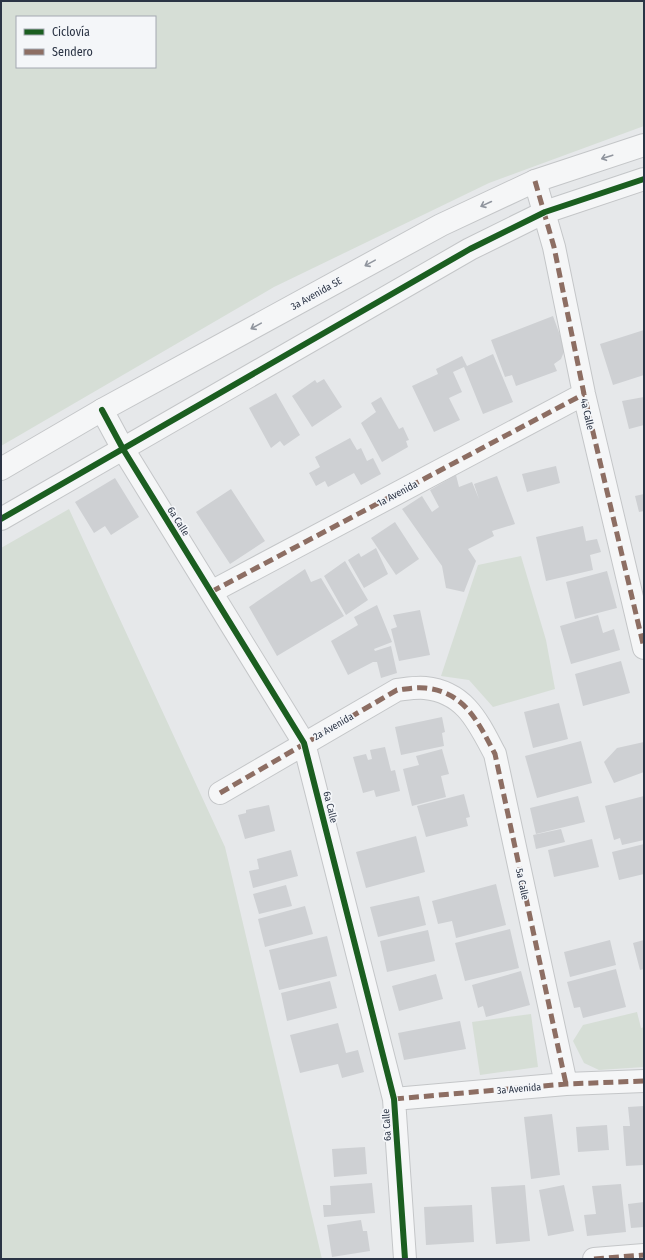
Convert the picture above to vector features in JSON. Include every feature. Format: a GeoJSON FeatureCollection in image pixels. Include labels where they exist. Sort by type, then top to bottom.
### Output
{"type":"FeatureCollection","features":[{"type":"Feature","properties":{"kind":"street","name":"3a Avenida SE"},"geometry":{"type":"LineString","coordinates":[[1,469],[102,410],[441,225],[535,181],[644,145]]}},
{"type":"Feature","properties":{"kind":"street"},"geometry":{"type":"LineString","coordinates":[[1,519],[470,249],[545,212],[644,179]]}},
{"type":"Feature","properties":{"kind":"street","name":"4a Calle"},"geometry":{"type":"LineString","coordinates":[[535,181],[554,247],[584,394],[644,648]]}},
{"type":"Feature","properties":{"kind":"street","name":"1a Avenida"},"geometry":{"type":"LineString","coordinates":[[211,592],[584,394]]}},
{"type":"Feature","properties":{"kind":"street","name":"6a Calle"},"geometry":{"type":"LineString","coordinates":[[102,410],[123,449],[304,743],[394,1099],[405,1259]]}},
{"type":"Feature","properties":{"kind":"street","name":"2a Avenida"},"geometry":{"type":"LineString","coordinates":[[220,793],[397,690],[424,688],[454,696]]}},
{"type":"Feature","properties":{"kind":"street","name":"5a Calle"},"geometry":{"type":"LineString","coordinates":[[454,696],[476,717],[495,754],[566,1084]]}},
{"type":"Feature","properties":{"kind":"street","name":"3a Avenida"},"geometry":{"type":"LineString","coordinates":[[394,1099],[566,1084],[644,1081]]}},
{"type":"Feature","properties":{"kind":"street"},"geometry":{"type":"LineString","coordinates":[[594,1259],[644,1255]]}},
{"type":"Feature","properties":{"kind":"shaded area"},"geometry":{"type":"Polygon","coordinates":[[[1,1],[644,1],[644,126],[489,183],[274,287],[1,446],[1,1]]]}},
{"type":"Feature","properties":{"kind":"shaded area"},"geometry":{"type":"Polygon","coordinates":[[[69,509],[225,847],[322,1259],[1,1259],[1,548],[69,509]]]}},
{"type":"Feature","properties":{"kind":"shaded area"},"geometry":{"type":"Polygon","coordinates":[[[521,556],[546,640],[555,689],[493,707],[469,680],[441,676],[478,565],[521,556]]]}},
{"type":"Feature","properties":{"kind":"shaded area"},"geometry":{"type":"Polygon","coordinates":[[[637,1012],[641,1028],[644,1027],[644,1067],[599,1070],[584,1063],[573,1041],[583,1025],[637,1012]]]}},
{"type":"Feature","properties":{"kind":"shaded area"},"geometry":{"type":"Polygon","coordinates":[[[531,1014],[538,1067],[480,1075],[472,1022],[531,1014]]]}},
{"type":"Feature","properties":{"kind":"building"},"geometry":{"type":"Polygon","coordinates":[[[553,316],[565,349],[561,359],[554,364],[557,371],[516,386],[512,375],[505,377],[491,340],[553,316]]]}},
{"type":"Feature","properties":{"kind":"building"},"geometry":{"type":"Polygon","coordinates":[[[644,330],[644,375],[613,385],[600,344],[644,330]]]}},
{"type":"Feature","properties":{"kind":"building"},"geometry":{"type":"Polygon","coordinates":[[[493,354],[513,402],[483,414],[464,367],[453,372],[462,392],[449,398],[460,420],[434,432],[412,386],[438,374],[436,369],[462,356],[467,366],[493,354]]]}},
{"type":"Feature","properties":{"kind":"building"},"geometry":{"type":"Polygon","coordinates":[[[324,379],[342,407],[312,427],[292,396],[315,380],[317,383],[324,379]]]}},
{"type":"Feature","properties":{"kind":"building"},"geometry":{"type":"Polygon","coordinates":[[[276,393],[300,435],[284,446],[280,441],[271,448],[249,408],[276,393]]]}},
{"type":"Feature","properties":{"kind":"building"},"geometry":{"type":"Polygon","coordinates":[[[381,397],[399,429],[403,427],[409,440],[406,441],[408,447],[382,462],[361,423],[376,412],[371,403],[381,397]]]}},
{"type":"Feature","properties":{"kind":"building"},"geometry":{"type":"Polygon","coordinates":[[[644,397],[644,425],[629,429],[622,401],[644,397]]]}},
{"type":"Feature","properties":{"kind":"building"},"geometry":{"type":"Polygon","coordinates":[[[350,438],[357,450],[361,448],[367,461],[373,458],[381,474],[361,485],[354,473],[328,487],[325,481],[316,486],[309,473],[320,467],[315,457],[350,438]]]}},
{"type":"Feature","properties":{"kind":"building"},"geometry":{"type":"Polygon","coordinates":[[[556,466],[560,483],[527,492],[522,474],[556,466]]]}},
{"type":"Feature","properties":{"kind":"building"},"geometry":{"type":"Polygon","coordinates":[[[456,475],[459,487],[472,482],[479,499],[474,484],[497,476],[515,524],[492,531],[494,536],[468,549],[476,561],[464,592],[446,588],[442,566],[402,509],[422,496],[432,512],[439,507],[430,490],[456,475]]]}},
{"type":"Feature","properties":{"kind":"building"},"geometry":{"type":"Polygon","coordinates":[[[115,478],[139,517],[111,535],[105,526],[94,533],[75,502],[115,478]]]}},
{"type":"Feature","properties":{"kind":"building"},"geometry":{"type":"Polygon","coordinates":[[[231,489],[265,541],[230,564],[196,512],[231,489]]]}},
{"type":"Feature","properties":{"kind":"building"},"geometry":{"type":"Polygon","coordinates":[[[644,494],[644,511],[639,512],[635,496],[644,494]]]}},
{"type":"Feature","properties":{"kind":"building"},"geometry":{"type":"Polygon","coordinates":[[[395,522],[419,559],[396,575],[371,538],[395,522]]]}},
{"type":"Feature","properties":{"kind":"building"},"geometry":{"type":"Polygon","coordinates":[[[583,526],[586,541],[597,539],[601,552],[590,555],[593,570],[546,581],[536,537],[583,526]]]}},
{"type":"Feature","properties":{"kind":"building"},"geometry":{"type":"Polygon","coordinates":[[[376,548],[388,574],[364,588],[348,560],[359,553],[361,557],[376,548]]]}},
{"type":"Feature","properties":{"kind":"building"},"geometry":{"type":"Polygon","coordinates":[[[345,561],[368,600],[346,615],[324,576],[345,561]]]}},
{"type":"Feature","properties":{"kind":"building"},"geometry":{"type":"Polygon","coordinates":[[[305,569],[311,582],[321,578],[344,616],[277,656],[249,607],[305,569]]]}},
{"type":"Feature","properties":{"kind":"building"},"geometry":{"type":"Polygon","coordinates":[[[607,571],[617,608],[575,619],[566,582],[607,571]]]}},
{"type":"Feature","properties":{"kind":"building"},"geometry":{"type":"Polygon","coordinates":[[[377,605],[392,642],[374,649],[375,651],[391,646],[397,673],[381,678],[377,662],[373,662],[348,675],[331,641],[358,625],[354,617],[377,605]]]}},
{"type":"Feature","properties":{"kind":"building"},"geometry":{"type":"Polygon","coordinates":[[[420,610],[430,655],[399,661],[391,629],[397,627],[393,615],[420,610]]]}},
{"type":"Feature","properties":{"kind":"building"},"geometry":{"type":"Polygon","coordinates":[[[598,615],[603,633],[614,629],[620,650],[571,664],[560,626],[598,615]]]}},
{"type":"Feature","properties":{"kind":"building"},"geometry":{"type":"Polygon","coordinates":[[[621,661],[630,693],[583,706],[575,674],[621,661]]]}},
{"type":"Feature","properties":{"kind":"building"},"geometry":{"type":"Polygon","coordinates":[[[559,703],[568,739],[533,748],[524,712],[559,703]]]}},
{"type":"Feature","properties":{"kind":"building"},"geometry":{"type":"Polygon","coordinates":[[[442,717],[445,732],[442,733],[444,746],[401,755],[395,727],[442,717]]]}},
{"type":"Feature","properties":{"kind":"building"},"geometry":{"type":"Polygon","coordinates":[[[581,741],[592,783],[537,798],[525,756],[581,741]]]}},
{"type":"Feature","properties":{"kind":"building"},"geometry":{"type":"Polygon","coordinates":[[[644,742],[644,772],[614,783],[604,762],[617,748],[644,742]]]}},
{"type":"Feature","properties":{"kind":"building"},"geometry":{"type":"Polygon","coordinates":[[[385,747],[391,771],[395,770],[400,791],[376,797],[374,790],[363,793],[353,757],[366,754],[368,760],[372,759],[370,750],[385,747]]]}},
{"type":"Feature","properties":{"kind":"building"},"geometry":{"type":"Polygon","coordinates":[[[442,749],[449,774],[441,776],[446,797],[412,806],[403,769],[419,765],[416,756],[442,749]]]}},
{"type":"Feature","properties":{"kind":"building"},"geometry":{"type":"Polygon","coordinates":[[[464,794],[470,817],[466,818],[468,826],[426,837],[417,806],[464,794]]]}},
{"type":"Feature","properties":{"kind":"building"},"geometry":{"type":"Polygon","coordinates":[[[578,796],[585,822],[536,834],[530,808],[578,796]]]}},
{"type":"Feature","properties":{"kind":"building"},"geometry":{"type":"Polygon","coordinates":[[[644,796],[644,840],[622,845],[620,838],[614,840],[605,806],[644,796]]]}},
{"type":"Feature","properties":{"kind":"building"},"geometry":{"type":"Polygon","coordinates":[[[269,805],[275,831],[245,839],[238,815],[246,813],[246,810],[269,805]]]}},
{"type":"Feature","properties":{"kind":"building"},"geometry":{"type":"Polygon","coordinates":[[[561,829],[565,842],[536,849],[533,835],[561,829]]]}},
{"type":"Feature","properties":{"kind":"building"},"geometry":{"type":"Polygon","coordinates":[[[416,836],[425,872],[366,888],[356,852],[416,836]]]}},
{"type":"Feature","properties":{"kind":"building"},"geometry":{"type":"Polygon","coordinates":[[[592,839],[599,867],[554,877],[548,850],[592,839]]]}},
{"type":"Feature","properties":{"kind":"building"},"geometry":{"type":"Polygon","coordinates":[[[644,844],[644,874],[619,880],[612,852],[644,844]]]}},
{"type":"Feature","properties":{"kind":"building"},"geometry":{"type":"Polygon","coordinates":[[[291,850],[298,876],[253,888],[249,871],[259,869],[257,859],[291,850]]]}},
{"type":"Feature","properties":{"kind":"building"},"geometry":{"type":"Polygon","coordinates":[[[496,884],[506,925],[456,938],[452,921],[438,924],[432,901],[496,884]]]}},
{"type":"Feature","properties":{"kind":"building"},"geometry":{"type":"Polygon","coordinates":[[[286,885],[292,906],[259,914],[253,894],[286,885]]]}},
{"type":"Feature","properties":{"kind":"building"},"geometry":{"type":"Polygon","coordinates":[[[419,896],[426,925],[378,937],[370,907],[419,896]]]}},
{"type":"Feature","properties":{"kind":"building"},"geometry":{"type":"Polygon","coordinates":[[[305,906],[313,934],[265,947],[258,919],[305,906]]]}},
{"type":"Feature","properties":{"kind":"building"},"geometry":{"type":"Polygon","coordinates":[[[510,929],[519,968],[465,981],[455,943],[510,929]]]}},
{"type":"Feature","properties":{"kind":"building"},"geometry":{"type":"Polygon","coordinates":[[[428,930],[435,961],[387,972],[380,941],[428,930]]]}},
{"type":"Feature","properties":{"kind":"building"},"geometry":{"type":"Polygon","coordinates":[[[327,936],[337,976],[279,990],[269,950],[327,936]]]}},
{"type":"Feature","properties":{"kind":"building"},"geometry":{"type":"Polygon","coordinates":[[[610,940],[616,965],[570,977],[564,952],[610,940]]]}},
{"type":"Feature","properties":{"kind":"building"},"geometry":{"type":"Polygon","coordinates":[[[644,940],[644,969],[640,970],[633,943],[644,940]]]}},
{"type":"Feature","properties":{"kind":"building"},"geometry":{"type":"Polygon","coordinates":[[[616,969],[626,1007],[583,1018],[580,1007],[574,1008],[567,982],[616,969]]]}},
{"type":"Feature","properties":{"kind":"building"},"geometry":{"type":"Polygon","coordinates":[[[521,971],[530,1005],[486,1017],[483,1006],[478,1008],[472,985],[521,971]]]}},
{"type":"Feature","properties":{"kind":"building"},"geometry":{"type":"Polygon","coordinates":[[[436,974],[443,999],[399,1011],[392,986],[436,974]]]}},
{"type":"Feature","properties":{"kind":"building"},"geometry":{"type":"Polygon","coordinates":[[[330,981],[337,1008],[287,1021],[281,993],[330,981]]]}},
{"type":"Feature","properties":{"kind":"building"},"geometry":{"type":"Polygon","coordinates":[[[460,1021],[466,1049],[404,1060],[398,1033],[460,1021]]]}},
{"type":"Feature","properties":{"kind":"building"},"geometry":{"type":"Polygon","coordinates":[[[338,1023],[346,1053],[358,1050],[364,1072],[342,1078],[338,1064],[300,1073],[290,1035],[338,1023]]]}},
{"type":"Feature","properties":{"kind":"building"},"geometry":{"type":"Polygon","coordinates":[[[644,1106],[644,1165],[626,1166],[623,1126],[630,1126],[628,1107],[644,1106]]]}},
{"type":"Feature","properties":{"kind":"building"},"geometry":{"type":"Polygon","coordinates":[[[552,1114],[560,1175],[531,1179],[524,1117],[552,1114]]]}},
{"type":"Feature","properties":{"kind":"building"},"geometry":{"type":"Polygon","coordinates":[[[607,1125],[609,1150],[578,1152],[576,1127],[607,1125]]]}},
{"type":"Feature","properties":{"kind":"building"},"geometry":{"type":"Polygon","coordinates":[[[365,1147],[367,1174],[334,1177],[332,1149],[365,1147]]]}},
{"type":"Feature","properties":{"kind":"building"},"geometry":{"type":"Polygon","coordinates":[[[372,1183],[375,1213],[324,1217],[323,1205],[331,1205],[330,1186],[372,1183]]]}},
{"type":"Feature","properties":{"kind":"building"},"geometry":{"type":"Polygon","coordinates":[[[621,1184],[626,1232],[587,1236],[584,1215],[596,1214],[592,1186],[621,1184]]]}},
{"type":"Feature","properties":{"kind":"building"},"geometry":{"type":"Polygon","coordinates":[[[525,1185],[530,1241],[496,1244],[491,1187],[525,1185]]]}},
{"type":"Feature","properties":{"kind":"building"},"geometry":{"type":"Polygon","coordinates":[[[564,1185],[574,1231],[548,1236],[539,1190],[564,1185]]]}},
{"type":"Feature","properties":{"kind":"building"},"geometry":{"type":"Polygon","coordinates":[[[644,1202],[644,1227],[631,1228],[628,1204],[644,1202]]]}},
{"type":"Feature","properties":{"kind":"building"},"geometry":{"type":"Polygon","coordinates":[[[472,1205],[474,1242],[426,1245],[424,1207],[472,1205]]]}},
{"type":"Feature","properties":{"kind":"building"},"geometry":{"type":"Polygon","coordinates":[[[361,1220],[363,1231],[367,1231],[370,1251],[332,1257],[327,1225],[361,1220]]]}},
{"type":"Feature","properties":{"kind":"marked path"},"geometry":{"type":"LineString","coordinates":[[535,181],[554,247],[584,394],[644,648]]}},
{"type":"Feature","properties":{"kind":"marked path"},"geometry":{"type":"LineString","coordinates":[[211,592],[584,394]]}},
{"type":"Feature","properties":{"kind":"marked path"},"geometry":{"type":"LineString","coordinates":[[220,793],[397,690],[425,688],[439,691],[460,702],[469,710],[476,720],[495,754],[566,1084]]}},
{"type":"Feature","properties":{"kind":"marked path"},"geometry":{"type":"LineString","coordinates":[[394,1099],[566,1084],[644,1081]]}},
{"type":"Feature","properties":{"kind":"marked path"},"geometry":{"type":"LineString","coordinates":[[594,1259],[644,1255]]}},
{"type":"Feature","properties":{"kind":"cycle path"},"geometry":{"type":"LineString","coordinates":[[1,519],[470,249],[545,212],[644,179]]}},
{"type":"Feature","properties":{"kind":"cycle path"},"geometry":{"type":"LineString","coordinates":[[102,410],[123,449],[304,743],[394,1099],[405,1259]]}}]}
